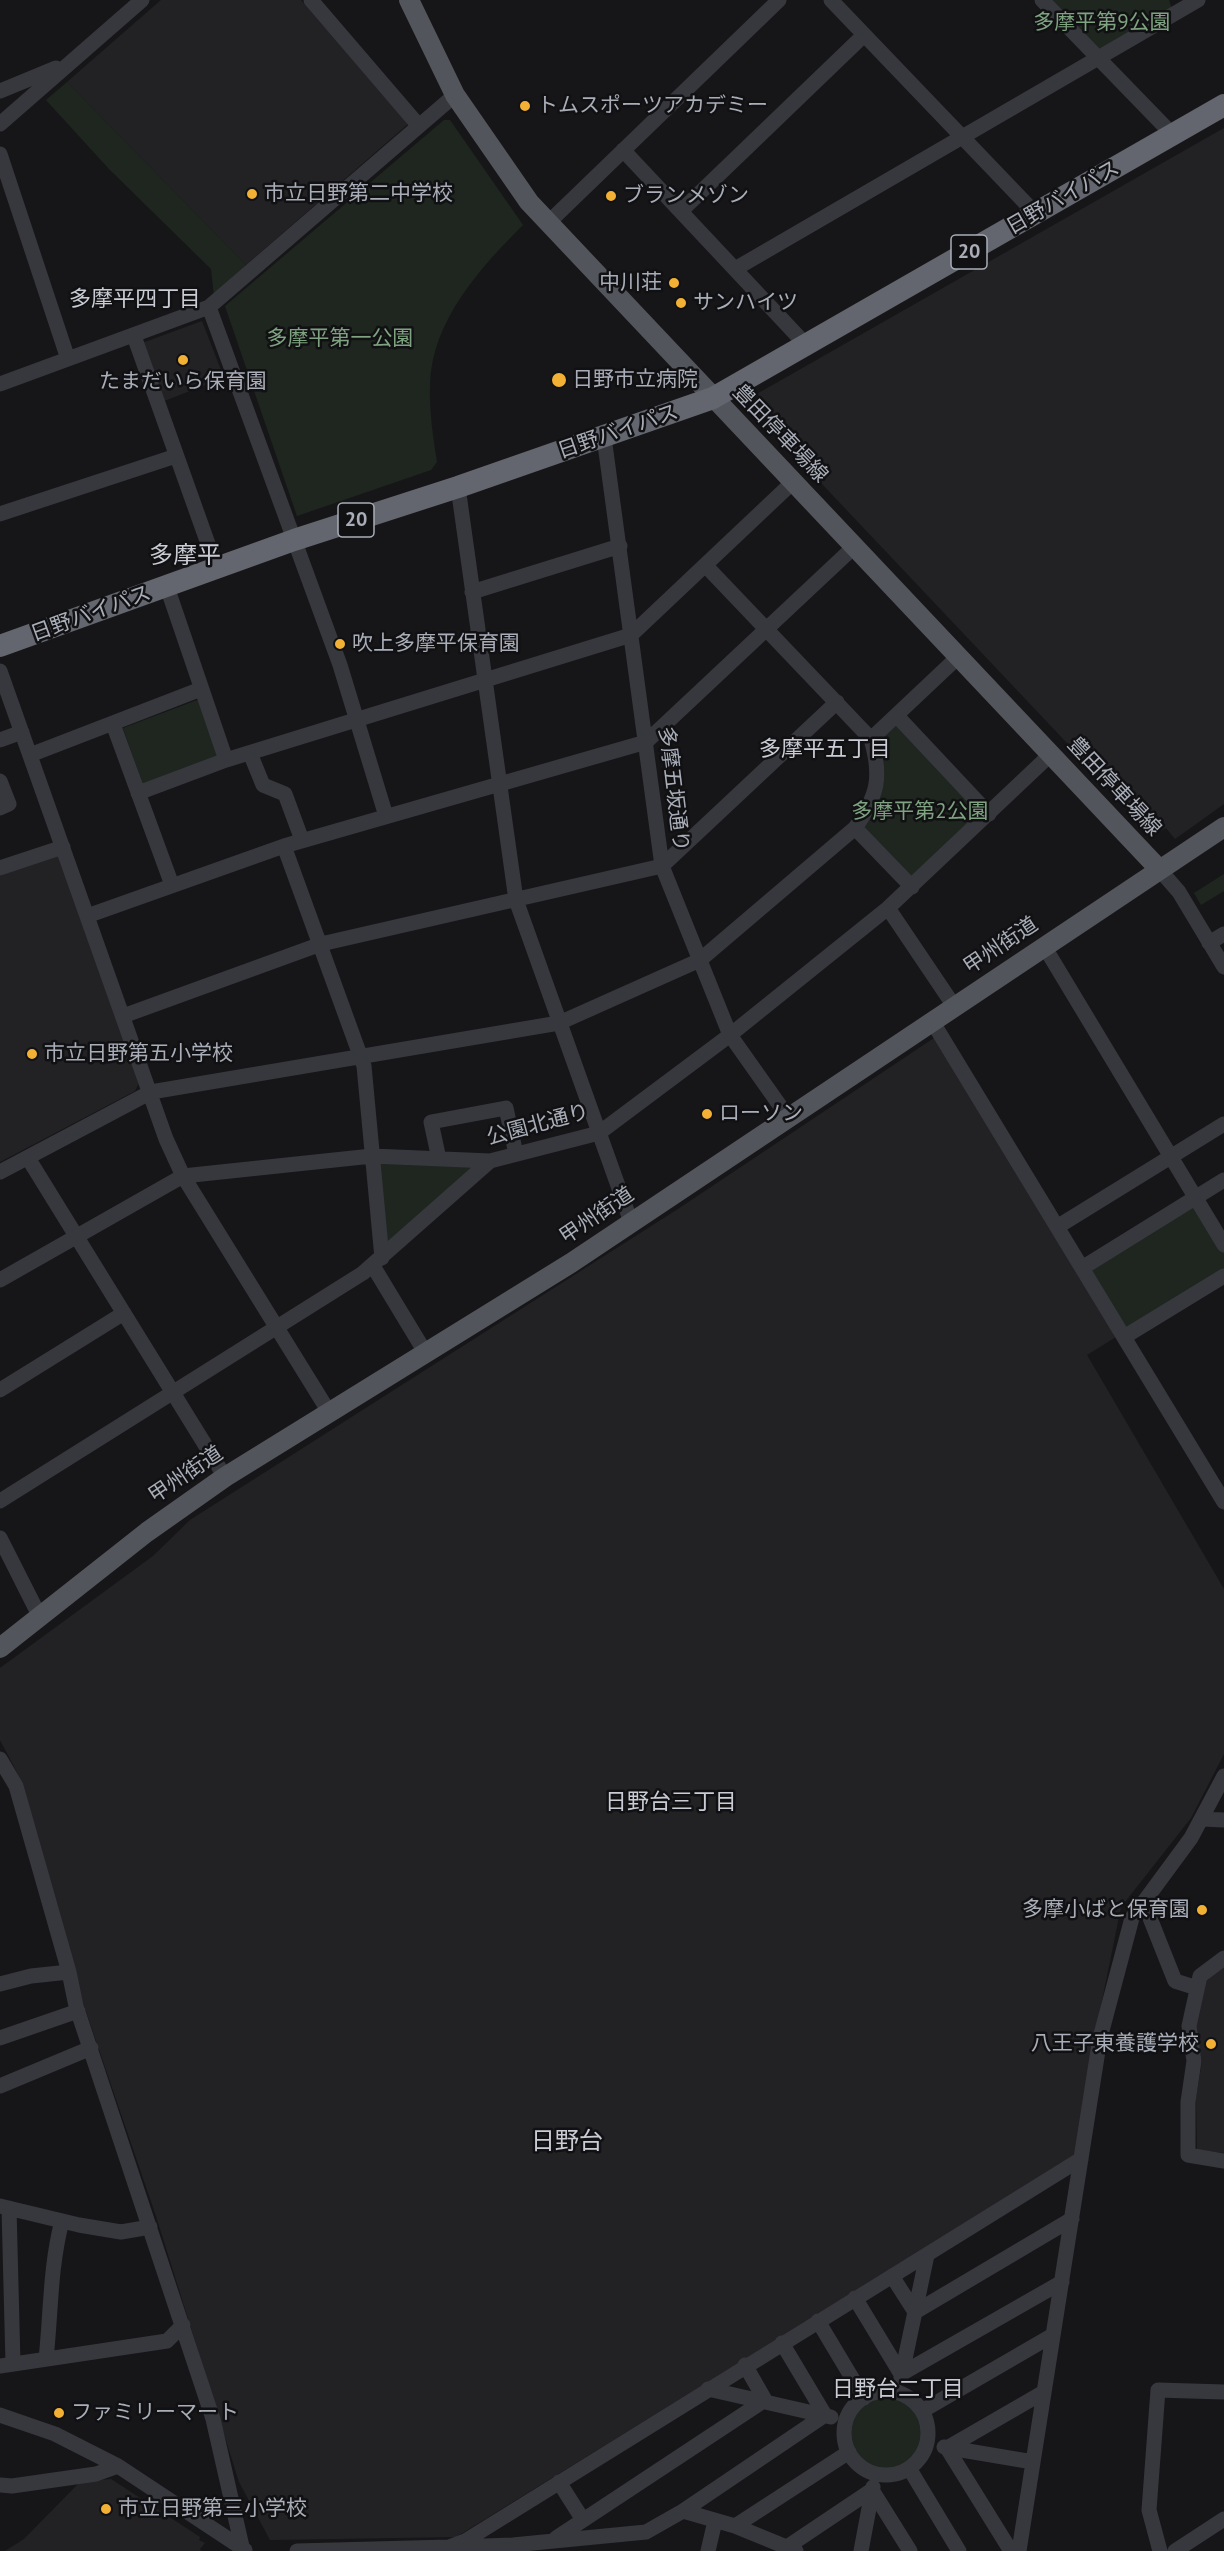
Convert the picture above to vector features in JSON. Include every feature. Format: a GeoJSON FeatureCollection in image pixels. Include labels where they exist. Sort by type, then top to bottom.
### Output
{"type":"FeatureCollection","features":[{"type":"Feature","properties":{"kind":"highway","name":"日野バイパス"},"geometry":{"type":"LineString","coordinates":[[0,646],[294,540],[604,438],[713,399],[1224,105]]}},
{"type":"Feature","properties":{"kind":"main road","name":"豊田停車場線"},"geometry":{"type":"LineString","coordinates":[[409,0],[455,95],[503,167],[548,223],[713,399],[856,545],[958,657],[1159,869]]}},
{"type":"Feature","properties":{"kind":"main road","name":"甲州街道"},"geometry":{"type":"LineString","coordinates":[[0,1648],[147,1532],[225,1477],[571,1263],[1224,827]]}},
{"type":"Feature","properties":{"kind":"street"},"geometry":{"type":"LineString","coordinates":[[0,124],[142,0]]}},
{"type":"Feature","properties":{"kind":"street"},"geometry":{"type":"LineString","coordinates":[[311,0],[418,126]]}},
{"type":"Feature","properties":{"kind":"street"},"geometry":{"type":"LineString","coordinates":[[548,223],[779,0]]}},
{"type":"Feature","properties":{"kind":"street"},"geometry":{"type":"LineString","coordinates":[[831,0],[1035,213]]}},
{"type":"Feature","properties":{"kind":"street"},"geometry":{"type":"LineString","coordinates":[[1042,0],[1172,134]]}},
{"type":"Feature","properties":{"kind":"street"},"geometry":{"type":"LineString","coordinates":[[735,269],[1097,58],[1186,3]]}},
{"type":"Feature","properties":{"kind":"street"},"geometry":{"type":"LineString","coordinates":[[681,211],[864,35]]}},
{"type":"Feature","properties":{"kind":"street"},"geometry":{"type":"LineString","coordinates":[[21,105],[6,89],[70,62]]}},
{"type":"Feature","properties":{"kind":"street"},"geometry":{"type":"LineString","coordinates":[[0,384],[209,307],[455,95]]}},
{"type":"Feature","properties":{"kind":"street"},"geometry":{"type":"LineString","coordinates":[[623,150],[807,346]]}},
{"type":"Feature","properties":{"kind":"street"},"geometry":{"type":"LineString","coordinates":[[0,154],[68,359]]}},
{"type":"Feature","properties":{"kind":"street"},"geometry":{"type":"LineString","coordinates":[[209,307],[358,720],[386,816]]}},
{"type":"Feature","properties":{"kind":"street"},"geometry":{"type":"LineString","coordinates":[[134,336],[217,569]]}},
{"type":"Feature","properties":{"kind":"street","name":"多摩五坂通り"},"geometry":{"type":"LineString","coordinates":[[604,438],[662,866],[730,1035],[788,1117]]}},
{"type":"Feature","properties":{"kind":"street"},"geometry":{"type":"LineString","coordinates":[[0,514],[176,456]]}},
{"type":"Feature","properties":{"kind":"street"},"geometry":{"type":"LineString","coordinates":[[138,792],[226,760],[631,635],[793,482]]}},
{"type":"Feature","properties":{"kind":"street"},"geometry":{"type":"LineString","coordinates":[[458,487],[516,900],[631,1222]]}},
{"type":"Feature","properties":{"kind":"street"},"geometry":{"type":"LineString","coordinates":[[87,916],[302,840],[646,742],[856,545]]}},
{"type":"Feature","properties":{"kind":"street"},"geometry":{"type":"LineString","coordinates":[[472,592],[620,546]]}},
{"type":"Feature","properties":{"kind":"street"},"geometry":{"type":"LineString","coordinates":[[0,1172],[151,1092],[559,1023],[700,960],[855,828],[868,810],[877,787],[878,762],[871,739],[706,566]]}},
{"type":"Feature","properties":{"kind":"street"},"geometry":{"type":"LineString","coordinates":[[167,587],[226,760]]}},
{"type":"Feature","properties":{"kind":"street"},"geometry":{"type":"LineString","coordinates":[[871,739],[958,657]]}},
{"type":"Feature","properties":{"kind":"street"},"geometry":{"type":"LineString","coordinates":[[0,671],[166,1138],[183,1176],[328,1412]]}},
{"type":"Feature","properties":{"kind":"street"},"geometry":{"type":"LineString","coordinates":[[30,755],[201,690]]}},
{"type":"Feature","properties":{"kind":"street"},"geometry":{"type":"LineString","coordinates":[[123,1016],[321,944],[662,866],[837,702]]}},
{"type":"Feature","properties":{"kind":"street"},"geometry":{"type":"LineString","coordinates":[[897,716],[989,814]]}},
{"type":"Feature","properties":{"kind":"street"},"geometry":{"type":"LineString","coordinates":[[113,724],[172,885]]}},
{"type":"Feature","properties":{"kind":"street"},"geometry":{"type":"LineString","coordinates":[[0,740],[22,732]]}},
{"type":"Feature","properties":{"kind":"street"},"geometry":{"type":"LineString","coordinates":[[250,753],[263,785],[285,794],[302,840]]}},
{"type":"Feature","properties":{"kind":"street","name":"公園北通り"},"geometry":{"type":"LineString","coordinates":[[0,1280],[183,1176],[372,1156],[490,1161],[599,1133],[730,1035],[888,908],[1050,754]]}},
{"type":"Feature","properties":{"kind":"street"},"geometry":{"type":"LineString","coordinates":[[0,781],[9,804],[0,808]]}},
{"type":"Feature","properties":{"kind":"street"},"geometry":{"type":"LineString","coordinates":[[855,828],[912,886]]}},
{"type":"Feature","properties":{"kind":"street"},"geometry":{"type":"LineString","coordinates":[[284,846],[362,1058],[372,1156],[378,1262],[425,1352]]}},
{"type":"Feature","properties":{"kind":"street"},"geometry":{"type":"LineString","coordinates":[[0,868],[63,847]]}},
{"type":"Feature","properties":{"kind":"street"},"geometry":{"type":"LineString","coordinates":[[1159,869],[1179,892],[1224,967]]}},
{"type":"Feature","properties":{"kind":"street"},"geometry":{"type":"LineString","coordinates":[[888,908],[954,1006]]}},
{"type":"Feature","properties":{"kind":"street"},"geometry":{"type":"LineString","coordinates":[[1209,943],[1224,934]]}},
{"type":"Feature","properties":{"kind":"street"},"geometry":{"type":"LineString","coordinates":[[1044,946],[1224,1245]]}},
{"type":"Feature","properties":{"kind":"street"},"geometry":{"type":"LineString","coordinates":[[932,1021],[1221,1492]]}},
{"type":"Feature","properties":{"kind":"street"},"geometry":{"type":"LineString","coordinates":[[439,1159],[431,1122],[506,1108],[516,1155]]}},
{"type":"Feature","properties":{"kind":"street"},"geometry":{"type":"LineString","coordinates":[[1057,1227],[1224,1124]]}},
{"type":"Feature","properties":{"kind":"street"},"geometry":{"type":"LineString","coordinates":[[28,1158],[225,1477]]}},
{"type":"Feature","properties":{"kind":"street"},"geometry":{"type":"LineString","coordinates":[[0,1501],[172,1391],[277,1328],[378,1262],[490,1161]]}},
{"type":"Feature","properties":{"kind":"street"},"geometry":{"type":"LineString","coordinates":[[1082,1268],[1224,1180]]}},
{"type":"Feature","properties":{"kind":"street"},"geometry":{"type":"LineString","coordinates":[[1124,1337],[1224,1276]]}},
{"type":"Feature","properties":{"kind":"street"},"geometry":{"type":"LineString","coordinates":[[0,1390],[124,1313]]}},
{"type":"Feature","properties":{"kind":"street"},"geometry":{"type":"LineString","coordinates":[[0,1538],[40,1617]]}},
{"type":"Feature","properties":{"kind":"street"},"geometry":{"type":"LineString","coordinates":[[0,1759],[16,1786],[78,2011],[213,2419],[244,2550]]}},
{"type":"Feature","properties":{"kind":"street"},"geometry":{"type":"LineString","coordinates":[[1013,2548],[1033,2462],[1100,2038],[1132,1918],[1202,1819],[1224,1776]]}},
{"type":"Feature","properties":{"kind":"street"},"geometry":{"type":"LineString","coordinates":[[1202,1819],[1224,1820]]}},
{"type":"Feature","properties":{"kind":"street"},"geometry":{"type":"LineString","coordinates":[[1144,1903],[1175,1981],[1197,1988]]}},
{"type":"Feature","properties":{"kind":"street"},"geometry":{"type":"LineString","coordinates":[[1224,1958],[1200,1976],[1189,2026],[1194,2061],[1188,2102],[1188,2155],[1224,2161]]}},
{"type":"Feature","properties":{"kind":"street"},"geometry":{"type":"LineString","coordinates":[[0,1984],[69,1972]]}},
{"type":"Feature","properties":{"kind":"street"},"geometry":{"type":"LineString","coordinates":[[0,2038],[78,2011]]}},
{"type":"Feature","properties":{"kind":"street"},"geometry":{"type":"LineString","coordinates":[[0,2086],[91,2048]]}},
{"type":"Feature","properties":{"kind":"street"},"geometry":{"type":"LineString","coordinates":[[449,2547],[465,2541],[1081,2159]]}},
{"type":"Feature","properties":{"kind":"street"},"geometry":{"type":"LineString","coordinates":[[150,2227],[121,2232],[4,2207],[7,2365],[167,2341],[183,2325]]}},
{"type":"Feature","properties":{"kind":"street"},"geometry":{"type":"LineString","coordinates":[[915,2312],[1072,2219]]}},
{"type":"Feature","properties":{"kind":"street"},"geometry":{"type":"LineString","coordinates":[[46,2359],[54,2281],[53,2255],[62,2221]]}},
{"type":"Feature","properties":{"kind":"street"},"geometry":{"type":"LineString","coordinates":[[897,2393],[927,2255]]}},
{"type":"Feature","properties":{"kind":"street"},"geometry":{"type":"LineString","coordinates":[[892,2276],[915,2312]]}},
{"type":"Feature","properties":{"kind":"street"},"geometry":{"type":"LineString","coordinates":[[902,2374],[1062,2282]]}},
{"type":"Feature","properties":{"kind":"street"},"geometry":{"type":"LineString","coordinates":[[855,2298],[902,2374]]}},
{"type":"Feature","properties":{"kind":"street"},"geometry":{"type":"LineString","coordinates":[[818,2321],[864,2397]]}},
{"type":"Feature","properties":{"kind":"street"},"geometry":{"type":"LineString","coordinates":[[922,2411],[1053,2335]]}},
{"type":"Feature","properties":{"kind":"street"},"geometry":{"type":"LineString","coordinates":[[782,2343],[825,2415]]}},
{"type":"Feature","properties":{"kind":"street"},"geometry":{"type":"LineString","coordinates":[[746,2365],[765,2400]]}},
{"type":"Feature","properties":{"kind":"street"},"geometry":{"type":"LineString","coordinates":[[708,2389],[846,2420]]}},
{"type":"Feature","properties":{"kind":"street"},"geometry":{"type":"LineString","coordinates":[[1160,2551],[1149,2510],[1158,2390],[1224,2392]]}},
{"type":"Feature","properties":{"kind":"street"},"geometry":{"type":"LineString","coordinates":[[885,2391],[897,2393],[915,2403],[922,2411],[928,2431],[926,2444],[920,2457],[909,2468],[896,2473],[876,2473],[861,2467],[849,2452],[844,2438],[846,2420],[864,2397],[885,2391]]}},
{"type":"Feature","properties":{"kind":"street"},"geometry":{"type":"LineString","coordinates":[[947,2448],[1044,2392]]}},
{"type":"Feature","properties":{"kind":"street"},"geometry":{"type":"LineString","coordinates":[[554,2540],[765,2400]]}},
{"type":"Feature","properties":{"kind":"street"},"geometry":{"type":"LineString","coordinates":[[0,2415],[55,2434],[118,2466],[244,2550]]}},
{"type":"Feature","properties":{"kind":"street"},"geometry":{"type":"LineString","coordinates":[[297,2551],[513,2545],[646,2532],[683,2511],[825,2415]]}},
{"type":"Feature","properties":{"kind":"street"},"geometry":{"type":"LineString","coordinates":[[926,2444],[1033,2462]]}},
{"type":"Feature","properties":{"kind":"street"},"geometry":{"type":"LineString","coordinates":[[947,2448],[1013,2548]]}},
{"type":"Feature","properties":{"kind":"street"},"geometry":{"type":"LineString","coordinates":[[735,2526],[849,2452]]}},
{"type":"Feature","properties":{"kind":"street"},"geometry":{"type":"LineString","coordinates":[[4,2483],[96,2474],[118,2466]]}},
{"type":"Feature","properties":{"kind":"street"},"geometry":{"type":"LineString","coordinates":[[909,2468],[959,2551]]}},
{"type":"Feature","properties":{"kind":"street"},"geometry":{"type":"LineString","coordinates":[[861,2551],[876,2473]]}},
{"type":"Feature","properties":{"kind":"street"},"geometry":{"type":"LineString","coordinates":[[559,2482],[583,2520]]}},
{"type":"Feature","properties":{"kind":"street"},"geometry":{"type":"LineString","coordinates":[[683,2511],[735,2526],[792,2549],[872,2490]]}},
{"type":"Feature","properties":{"kind":"street"},"geometry":{"type":"LineString","coordinates":[[872,2490],[910,2551]]}},
{"type":"Feature","properties":{"kind":"street"},"geometry":{"type":"LineString","coordinates":[[1175,2551],[1224,2519]]}},
{"type":"Feature","properties":{"kind":"street"},"geometry":{"type":"LineString","coordinates":[[708,2551],[715,2521]]}},
{"type":"Feature","properties":{"kind":"street"},"geometry":{"type":"LineString","coordinates":[[613,2551],[616,2535]]}},
{"type":"Feature","properties":{"kind":"shaded area","name":"市立日野第二中学校"},"geometry":{"type":"Polygon","coordinates":[[[161,0],[301,0],[408,124],[246,265],[67,82],[161,0]]]}},
{"type":"Feature","properties":{"kind":"shaded area"},"geometry":{"type":"Polygon","coordinates":[[[1224,128],[1224,804],[1175,839],[1166,828],[1154,835],[753,411],[755,395],[1224,128]]]}},
{"type":"Feature","properties":{"kind":"shaded area","name":"たまだいら保育園"},"geometry":{"type":"Polygon","coordinates":[[[202,321],[224,378],[164,401],[142,343],[202,321]]]}},
{"type":"Feature","properties":{"kind":"shaded area"},"geometry":{"type":"Polygon","coordinates":[[[59,854],[139,1083],[135,1091],[0,1162],[0,874],[59,854]]]}},
{"type":"Feature","properties":{"kind":"shaded area"},"geometry":{"type":"Polygon","coordinates":[[[937,1036],[1119,1335],[1087,1355],[1224,1589],[1224,1754],[1191,1818],[1121,1907],[1096,2030],[1075,2156],[456,2537],[270,2540],[239,2482],[156,2216],[83,2003],[23,1784],[0,1740],[0,1668],[153,1556],[190,1520],[678,1209],[937,1036]]]}},
{"type":"Feature","properties":{"kind":"shaded area","name":"八王子東養護学校"},"geometry":{"type":"Polygon","coordinates":[[[1224,1966],[1224,2153],[1197,2150],[1196,2098],[1202,2061],[1194,2027],[1204,1979],[1224,1966]]]}},
{"type":"Feature","properties":{"kind":"shaded area","name":"市立日野第三小学校"},"geometry":{"type":"Polygon","coordinates":[[[111,2479],[200,2537],[199,2540],[205,2543],[201,2551],[5,2551],[24,2539],[80,2482],[111,2479]]]}},
{"type":"Feature","properties":{"kind":"green space","name":"多摩平第9公園"},"geometry":{"type":"Polygon","coordinates":[[[1050,0],[1169,0],[1172,9],[1102,49],[1095,48],[1050,0]]]}},
{"type":"Feature","properties":{"kind":"green space"},"geometry":{"type":"Polygon","coordinates":[[[67,82],[246,265],[214,296],[211,269],[109,169],[46,100],[67,82]]]}},
{"type":"Feature","properties":{"kind":"green space","name":"多摩平第一公園"},"geometry":{"type":"Polygon","coordinates":[[[444,120],[450,120],[523,225],[476,277],[449,317],[439,338],[430,384],[437,462],[431,470],[297,516],[225,306],[444,120]]]}},
{"type":"Feature","properties":{"kind":"green space"},"geometry":{"type":"Polygon","coordinates":[[[200,699],[219,756],[143,785],[123,728],[200,699]]]}},
{"type":"Feature","properties":{"kind":"green space","name":"多摩平第2公園"},"geometry":{"type":"Polygon","coordinates":[[[897,716],[989,814],[912,887],[855,828],[868,810],[871,739],[897,716]]]}},
{"type":"Feature","properties":{"kind":"green space"},"geometry":{"type":"Polygon","coordinates":[[[1224,874],[1224,891],[1201,905],[1194,893],[1224,874]]]}},
{"type":"Feature","properties":{"kind":"green space"},"geometry":{"type":"Polygon","coordinates":[[[379,1163],[479,1167],[388,1245],[379,1163]]]}},
{"type":"Feature","properties":{"kind":"green space"},"geometry":{"type":"Polygon","coordinates":[[[1196,1198],[1224,1245],[1224,1276],[1129,1334],[1088,1264],[1196,1198]]]}},
{"type":"Feature","properties":{"kind":"green space"},"geometry":{"type":"Polygon","coordinates":[[[885,2397],[899,2400],[911,2408],[919,2420],[922,2434],[919,2448],[911,2460],[899,2468],[885,2471],[871,2468],[859,2460],[851,2448],[848,2434],[851,2420],[859,2408],[871,2400],[885,2397]]]}},
{"type":"Feature","properties":{"kind":"place","name":"トムスポーツアカデミー"},"geometry":{"type":"Point","coordinates":[525,106]}},
{"type":"Feature","properties":{"kind":"place","name":"市立日野第二中学校"},"geometry":{"type":"Point","coordinates":[252,194]}},
{"type":"Feature","properties":{"kind":"place","name":"ブランメゾン"},"geometry":{"type":"Point","coordinates":[611,196]}},
{"type":"Feature","properties":{"kind":"place","name":"中川荘"},"geometry":{"type":"Point","coordinates":[674,283]}},
{"type":"Feature","properties":{"kind":"place","name":"サンハイツ"},"geometry":{"type":"Point","coordinates":[681,303]}},
{"type":"Feature","properties":{"kind":"place","name":"たまだいら保育園"},"geometry":{"type":"Point","coordinates":[183,360]}},
{"type":"Feature","properties":{"kind":"place","name":"日野市立病院"},"geometry":{"type":"Point","coordinates":[559,380]}},
{"type":"Feature","properties":{"kind":"place","name":"吹上多摩平保育園"},"geometry":{"type":"Point","coordinates":[340,644]}},
{"type":"Feature","properties":{"kind":"place","name":"市立日野第五小学校"},"geometry":{"type":"Point","coordinates":[32,1054]}},
{"type":"Feature","properties":{"kind":"place","name":"ローソン"},"geometry":{"type":"Point","coordinates":[707,1114]}},
{"type":"Feature","properties":{"kind":"place","name":"多摩小ばと保育園"},"geometry":{"type":"Point","coordinates":[1202,1910]}},
{"type":"Feature","properties":{"kind":"place","name":"八王子東養護学校"},"geometry":{"type":"Point","coordinates":[1211,2044]}},
{"type":"Feature","properties":{"kind":"place","name":"ファミリーマート"},"geometry":{"type":"Point","coordinates":[59,2413]}},
{"type":"Feature","properties":{"kind":"place","name":"市立日野第三小学校"},"geometry":{"type":"Point","coordinates":[106,2509]}},
{"type":"Feature","properties":{"kind":"district","name":"多摩平四丁目"},"geometry":{"type":"Point","coordinates":[135,300]}},
{"type":"Feature","properties":{"kind":"district","name":"多摩平"},"geometry":{"type":"Point","coordinates":[185,556]}},
{"type":"Feature","properties":{"kind":"district","name":"多摩平五丁目"},"geometry":{"type":"Point","coordinates":[825,750]}},
{"type":"Feature","properties":{"kind":"district","name":"日野台三丁目"},"geometry":{"type":"Point","coordinates":[671,1803]}},
{"type":"Feature","properties":{"kind":"district","name":"日野台"},"geometry":{"type":"Point","coordinates":[567,2142]}},
{"type":"Feature","properties":{"kind":"district","name":"日野台二丁目"},"geometry":{"type":"Point","coordinates":[898,2390]}}]}
